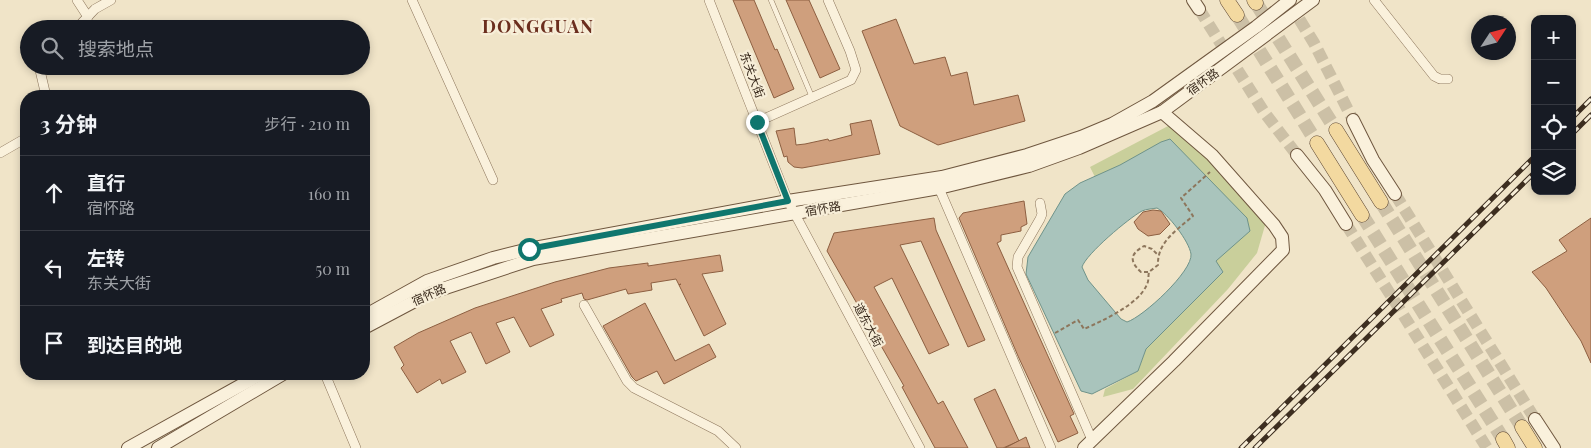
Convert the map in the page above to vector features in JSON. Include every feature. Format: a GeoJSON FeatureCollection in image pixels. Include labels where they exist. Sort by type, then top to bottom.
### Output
{"type":"FeatureCollection","features":[{"type":"Feature","properties":{"kind":"main road"},"geometry":{"type":"LineString","coordinates":[[1227,0],[1237,15]]}},
{"type":"Feature","properties":{"kind":"main road","name":"宿怀路"},"geometry":{"type":"LineString","coordinates":[[370,313],[427,281],[493,258],[538,247],[788,201],[942,177],[1028,155],[1081,137],[1112,124],[1153,101],[1256,27],[1290,0]]}},
{"type":"Feature","properties":{"kind":"main road","name":"宿怀路"},"geometry":{"type":"LineString","coordinates":[[370,325],[430,292],[533,259],[939,188],[1037,163],[1080,148],[1162,112],[1313,0]]}},
{"type":"Feature","properties":{"kind":"main road"},"geometry":{"type":"LineString","coordinates":[[1088,444],[1174,361],[1284,250],[1282,237],[1274,225],[1232,177],[1212,155],[1162,112]]}},
{"type":"Feature","properties":{"kind":"main road"},"geometry":{"type":"LineString","coordinates":[[1353,120],[1373,160],[1395,194]]}},
{"type":"Feature","properties":{"kind":"main road"},"geometry":{"type":"LineString","coordinates":[[1336,130],[1381,202]]}},
{"type":"Feature","properties":{"kind":"main road"},"geometry":{"type":"LineString","coordinates":[[1317,142],[1362,215]]}},
{"type":"Feature","properties":{"kind":"main road"},"geometry":{"type":"LineString","coordinates":[[1297,155],[1325,190],[1346,224]]}},
{"type":"Feature","properties":{"kind":"main road"},"geometry":{"type":"LineString","coordinates":[[128,448],[250,380]]}},
{"type":"Feature","properties":{"kind":"main road"},"geometry":{"type":"LineString","coordinates":[[158,448],[273,380]]}},
{"type":"Feature","properties":{"kind":"main road"},"geometry":{"type":"LineString","coordinates":[[1535,418],[1554,448]]}},
{"type":"Feature","properties":{"kind":"main road"},"geometry":{"type":"LineString","coordinates":[[1522,427],[1535,448]]}},
{"type":"Feature","properties":{"kind":"street"},"geometry":{"type":"LineString","coordinates":[[77,0],[88,17]]}},
{"type":"Feature","properties":{"kind":"street"},"geometry":{"type":"LineString","coordinates":[[85,20],[95,9],[111,0]]}},
{"type":"Feature","properties":{"kind":"street"},"geometry":{"type":"LineString","coordinates":[[412,0],[493,180]]}},
{"type":"Feature","properties":{"kind":"street","name":"东关大街"},"geometry":{"type":"LineString","coordinates":[[709,0],[794,214]]}},
{"type":"Feature","properties":{"kind":"street"},"geometry":{"type":"LineString","coordinates":[[757,122],[851,80],[856,70],[828,0]]}},
{"type":"Feature","properties":{"kind":"street"},"geometry":{"type":"LineString","coordinates":[[1374,0],[1434,76],[1440,79],[1448,79]]}},
{"type":"Feature","properties":{"kind":"street"},"geometry":{"type":"LineString","coordinates":[[41,75],[45,90]]}},
{"type":"Feature","properties":{"kind":"street"},"geometry":{"type":"LineString","coordinates":[[0,153],[20,141]]}},
{"type":"Feature","properties":{"kind":"street"},"geometry":{"type":"LineString","coordinates":[[939,188],[1051,448]]}},
{"type":"Feature","properties":{"kind":"street"},"geometry":{"type":"LineString","coordinates":[[1040,203],[1042,214],[1018,257],[1017,267],[1088,444]]}},
{"type":"Feature","properties":{"kind":"street","name":"道东大街"},"geometry":{"type":"LineString","coordinates":[[794,214],[920,448]]}},
{"type":"Feature","properties":{"kind":"street"},"geometry":{"type":"LineString","coordinates":[[584,305],[627,381],[634,388],[718,431],[736,448]]}},
{"type":"Feature","properties":{"kind":"street"},"geometry":{"type":"LineString","coordinates":[[328,380],[356,448]]}},
{"type":"Feature","properties":{"kind":"lane"},"geometry":{"type":"LineString","coordinates":[[771,0],[812,97]]}},
{"type":"Feature","properties":{"kind":"path"},"geometry":{"type":"LineString","coordinates":[[1158,255],[1152,249],[1144,246],[1137,250],[1132,258],[1133,265],[1140,272],[1149,272],[1158,265],[1158,255],[1161,246],[1193,216],[1181,198],[1208,173]]}},
{"type":"Feature","properties":{"kind":"path"},"geometry":{"type":"LineString","coordinates":[[1051,336],[1078,320],[1084,330],[1127,306],[1142,292],[1147,284],[1149,272]]}},
{"type":"Feature","properties":{"kind":"green space"},"geometry":{"type":"Polygon","coordinates":[[[1170,125],[1196,144],[1266,222],[1257,253],[1228,289],[1133,389],[1103,397],[1105,389],[1138,371],[1146,349],[1223,272],[1120,165],[1095,177],[1090,167],[1170,125]]]}},
{"type":"Feature","properties":{"kind":"water"},"geometry":{"type":"Polygon","coordinates":[[[1170,139],[1247,218],[1250,231],[1216,261],[1223,272],[1146,349],[1138,371],[1092,394],[1081,391],[1026,274],[1028,257],[1065,194],[1080,183],[1120,165],[1170,139]],[[1157,208],[1149,209],[1136,215],[1099,245],[1082,267],[1088,280],[1121,319],[1127,322],[1155,303],[1176,282],[1189,262],[1191,254],[1186,242],[1162,211],[1157,208]]]}},
{"type":"Feature","properties":{"kind":"building"},"geometry":{"type":"Polygon","coordinates":[[[733,0],[754,0],[794,89],[774,98],[733,0]]]}},
{"type":"Feature","properties":{"kind":"building"},"geometry":{"type":"Polygon","coordinates":[[[786,0],[809,0],[840,69],[820,78],[786,0]]]}},
{"type":"Feature","properties":{"kind":"building"},"geometry":{"type":"Polygon","coordinates":[[[896,19],[914,64],[945,57],[951,76],[967,72],[974,105],[1018,95],[1025,121],[938,145],[900,126],[862,31],[896,19]]]}},
{"type":"Feature","properties":{"kind":"building"},"geometry":{"type":"Polygon","coordinates":[[[871,120],[880,154],[802,168],[794,167],[788,162],[787,156],[784,157],[776,131],[794,128],[796,145],[805,144],[828,139],[829,141],[852,135],[850,124],[871,120]]]}},
{"type":"Feature","properties":{"kind":"building"},"geometry":{"type":"Polygon","coordinates":[[[1024,201],[1027,224],[1021,227],[1021,231],[1001,235],[1001,241],[997,243],[1074,414],[1070,416],[1078,433],[1058,442],[1018,356],[959,218],[963,213],[1024,201]]]}},
{"type":"Feature","properties":{"kind":"building"},"geometry":{"type":"Polygon","coordinates":[[[1161,211],[1170,224],[1160,234],[1148,236],[1138,229],[1134,222],[1143,212],[1161,211]]]}},
{"type":"Feature","properties":{"kind":"building"},"geometry":{"type":"Polygon","coordinates":[[[934,218],[936,230],[985,340],[968,347],[921,241],[900,245],[949,345],[929,354],[892,278],[874,287],[938,404],[943,401],[968,448],[935,448],[902,387],[904,386],[827,251],[834,233],[934,218]]]}},
{"type":"Feature","properties":{"kind":"building"},"geometry":{"type":"Polygon","coordinates":[[[1591,218],[1591,363],[1581,341],[1546,288],[1532,272],[1567,251],[1559,240],[1591,218]]]}},
{"type":"Feature","properties":{"kind":"building"},"geometry":{"type":"Polygon","coordinates":[[[720,255],[723,271],[702,274],[726,324],[704,336],[676,279],[651,283],[652,290],[628,294],[626,289],[587,300],[584,299],[582,293],[561,299],[562,302],[541,309],[554,335],[530,347],[514,317],[496,323],[510,352],[486,364],[471,332],[450,341],[466,372],[442,384],[440,379],[417,393],[401,368],[404,365],[394,347],[418,333],[475,308],[555,282],[609,268],[648,263],[648,266],[720,255]]]}},
{"type":"Feature","properties":{"kind":"building"},"geometry":{"type":"Polygon","coordinates":[[[645,303],[675,361],[709,344],[716,357],[664,384],[657,371],[636,381],[603,326],[645,303]]]}},
{"type":"Feature","properties":{"kind":"building"},"geometry":{"type":"Polygon","coordinates":[[[995,389],[1019,441],[1003,448],[997,448],[974,399],[995,389]]]}},
{"type":"Feature","properties":{"kind":"building"},"geometry":{"type":"Polygon","coordinates":[[[1026,437],[1030,448],[1005,448],[1026,437]]]}},
{"type":"Feature","properties":{"kind":"tunnel"},"geometry":{"type":"LineString","coordinates":[[1256,3],[1336,130]]}},
{"type":"Feature","properties":{"kind":"tunnel"},"geometry":{"type":"LineString","coordinates":[[1290,4],[1314,43],[1353,120]]}},
{"type":"Feature","properties":{"kind":"tunnel"},"geometry":{"type":"LineString","coordinates":[[1199,9],[1264,112],[1297,155]]}},
{"type":"Feature","properties":{"kind":"tunnel"},"geometry":{"type":"LineString","coordinates":[[1237,15],[1317,143]]}},
{"type":"Feature","properties":{"kind":"tunnel"},"geometry":{"type":"LineString","coordinates":[[1395,194],[1535,419]]}},
{"type":"Feature","properties":{"kind":"tunnel"},"geometry":{"type":"LineString","coordinates":[[1381,202],[1522,427]]}},
{"type":"Feature","properties":{"kind":"tunnel"},"geometry":{"type":"LineString","coordinates":[[1362,215],[1503,439]]}},
{"type":"Feature","properties":{"kind":"tunnel"},"geometry":{"type":"LineString","coordinates":[[1346,224],[1487,448]]}},
{"type":"Feature","properties":{"kind":"railway"},"geometry":{"type":"LineString","coordinates":[[1576,114],[1591,99]]}},
{"type":"Feature","properties":{"kind":"railway"},"geometry":{"type":"LineString","coordinates":[[1576,130],[1591,115]]}},
{"type":"Feature","properties":{"kind":"railway"},"geometry":{"type":"LineString","coordinates":[[1241,448],[1531,160]]}},
{"type":"Feature","properties":{"kind":"railway"},"geometry":{"type":"LineString","coordinates":[[1255,448],[1531,176]]}},
{"type":"Feature","properties":{"kind":"district","name":"DONGGUAN"},"geometry":{"type":"Point","coordinates":[538,27]}},
{"type":"Feature","properties":{"kind":"route"},"geometry":{"type":"LineString","coordinates":[[529,249],[788,201],[757,122]]}}]}
